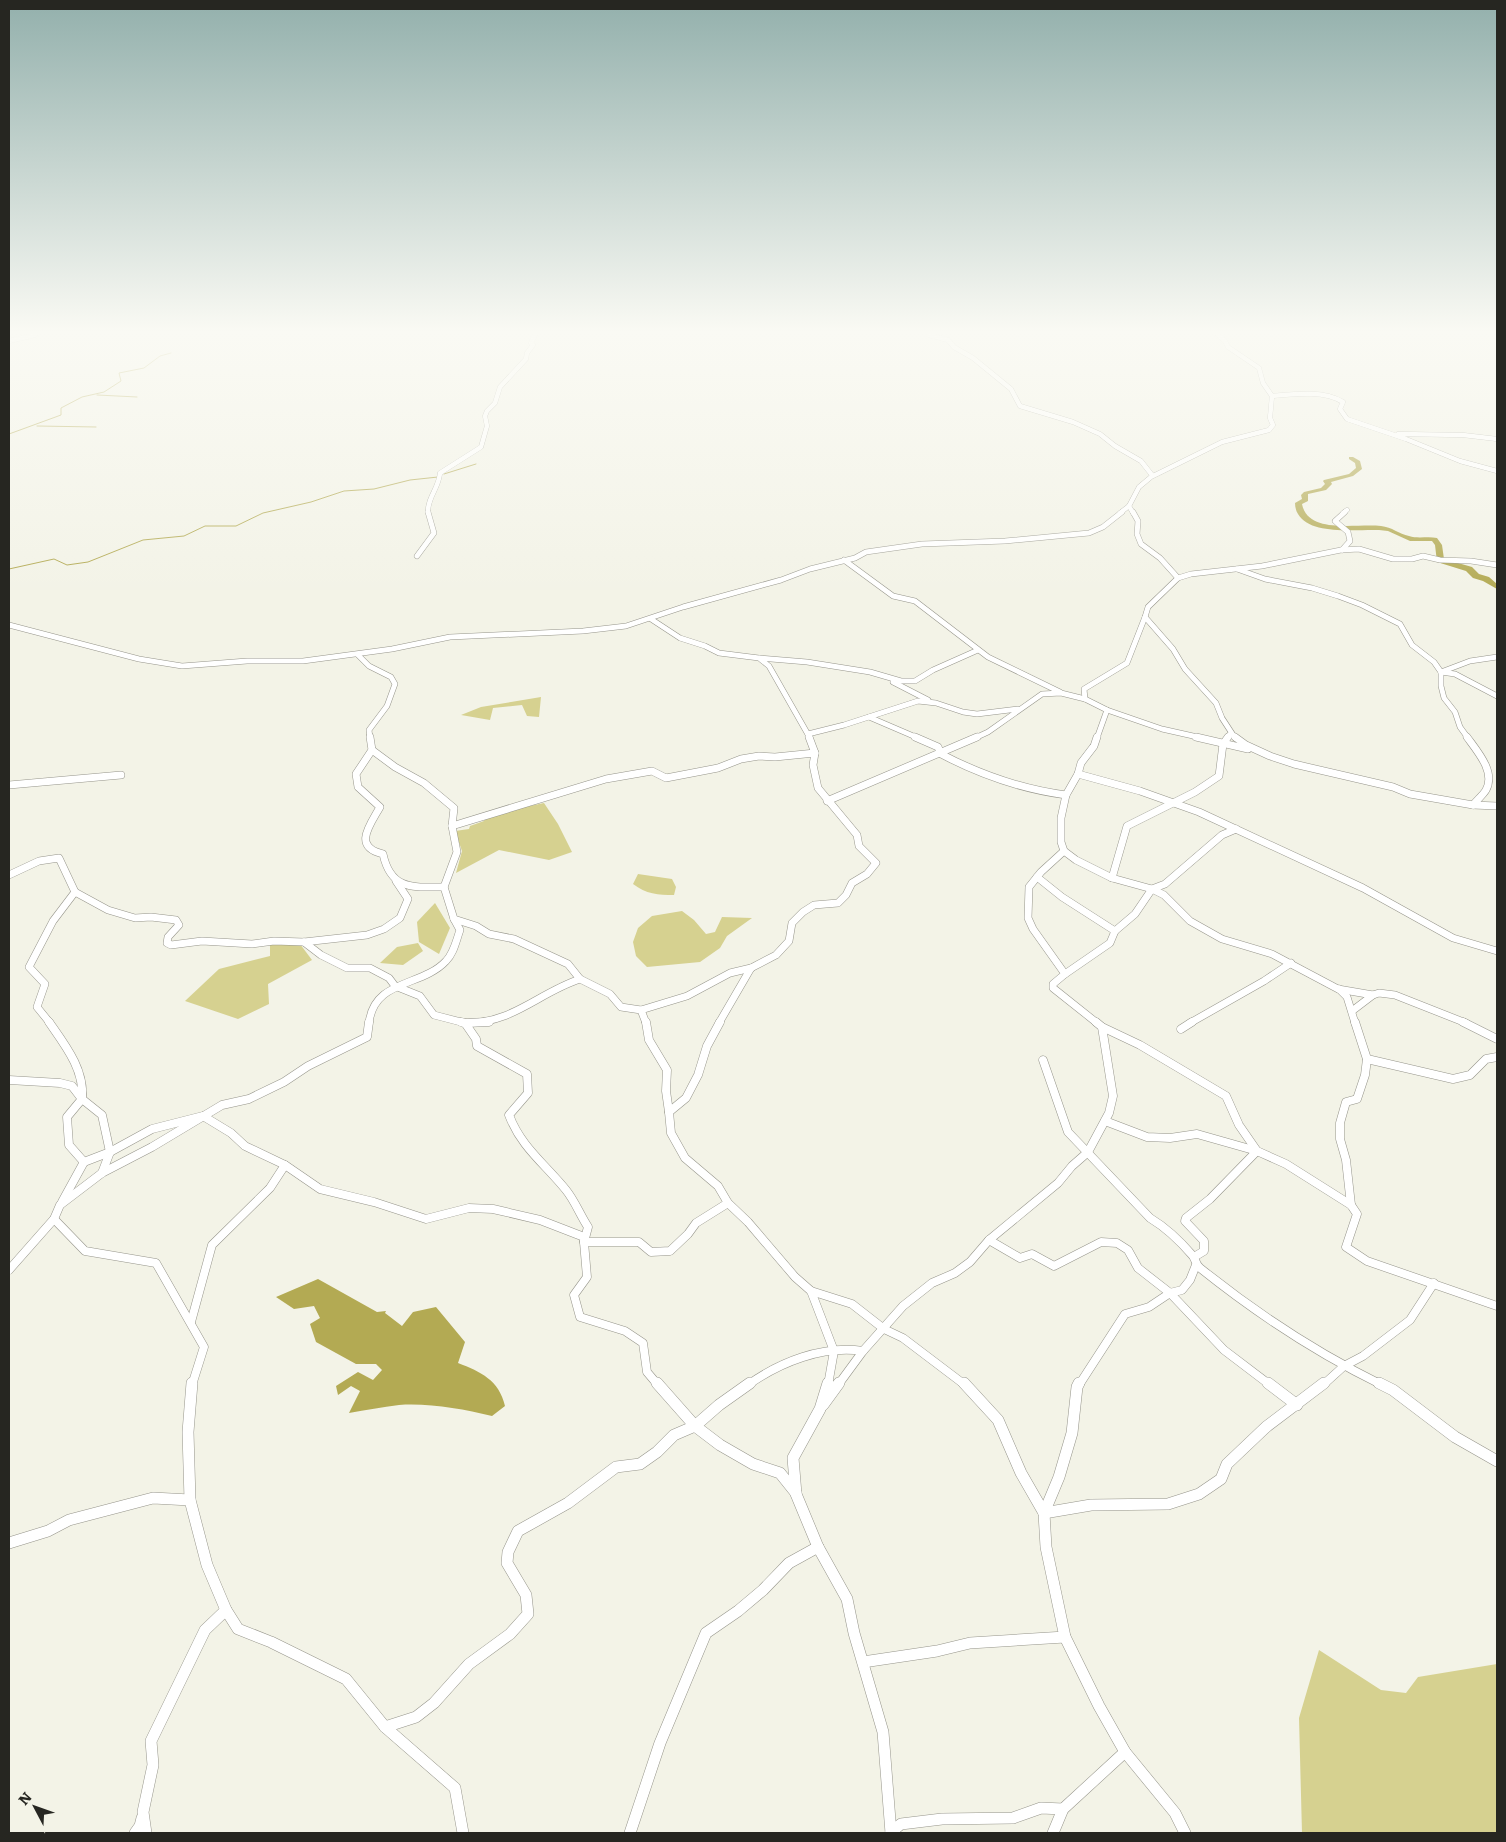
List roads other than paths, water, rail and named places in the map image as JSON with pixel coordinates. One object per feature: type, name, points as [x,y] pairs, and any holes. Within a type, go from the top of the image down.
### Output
[{"type":"street","points":[[417,556],[434,533],[427,508],[429,501],[438,488],[440,473],[481,447],[487,426],[486,421]]},
{"type":"street","points":[[1070,421],[1100,434],[1115,446],[1141,461],[1152,475]]},
{"type":"street","points":[[9,625],[139,659],[182,666],[247,661],[303,661],[358,655],[450,637],[583,631],[626,626],[683,607],[781,580],[866,552],[922,544],[1006,541],[1089,532],[1103,527],[1129,506],[1140,486],[1152,475],[1182,463],[1228,440],[1270,429],[1273,424],[1271,421]]},
{"type":"street","points":[[1356,421],[1394,434],[1460,461],[1497,471]]},
{"type":"street","points":[[1394,434],[1463,435],[1497,439]]},
{"type":"street","points":[[1129,506],[1138,521],[1137,534],[1141,544],[1160,558],[1178,578]]},
{"type":"street","points":[[1342,550],[1350,541],[1348,532],[1335,521],[1347,510]]},
{"type":"street","points":[[1085,699],[1084,689],[1104,675],[1128,663],[1148,607],[1178,578],[1216,570],[1277,564],[1359,548],[1393,559],[1423,556],[1450,561],[1471,561],[1497,565]]},
{"type":"street","points":[[844,560],[893,596],[914,601],[988,657],[1061,693],[1085,699],[1107,710],[1162,729],[1258,751],[1294,764],[1393,787],[1410,794],[1473,806],[1497,806]]},
{"type":"street","points":[[1238,569],[1265,580],[1312,588],[1338,596],[1362,605],[1400,624],[1412,645],[1434,662],[1441,672],[1441,686],[1444,698],[1455,712],[1460,727],[1484,762],[1490,778],[1486,790],[1473,806]]},
{"type":"street","points":[[1145,617],[1173,649],[1185,669],[1216,703],[1236,739],[1258,751]]},
{"type":"street","points":[[651,619],[673,636],[705,646],[719,653],[816,663],[870,672],[901,681],[915,681],[933,670],[978,650]]},
{"type":"street","points":[[9,875],[32,863],[59,858],[64,864],[68,884],[75,892],[108,910],[135,918],[151,917],[176,920],[179,925],[168,937],[167,943],[171,945],[202,941],[252,944],[274,941],[304,942],[367,935],[384,929],[400,918],[408,899],[395,880],[384,860],[383,854],[373,853],[366,848],[365,844],[369,826],[380,807],[358,787],[356,774],[372,750],[369,730],[388,704],[395,685],[388,675],[369,666],[358,655]]},
{"type":"street","points":[[1441,672],[1470,660],[1497,657]]},
{"type":"street","points":[[454,919],[476,926],[489,934],[514,938],[532,946],[543,954],[568,964],[580,979],[610,994],[621,1007],[642,1010],[664,1004],[700,989],[734,970],[751,968],[776,955],[789,941],[792,923],[803,912],[814,905],[838,903],[846,895],[852,883],[867,874],[876,863],[859,846],[857,835],[818,788],[813,765],[815,753],[808,734],[769,666],[759,658]]},
{"type":"street","points":[[1441,672],[1455,674],[1497,696]]},
{"type":"street","points":[[892,679],[893,682],[928,701],[962,711],[980,714],[1022,708]]},
{"type":"street","points":[[827,801],[941,754],[988,732],[1042,694],[1061,693]]},
{"type":"street","points":[[808,734],[918,701],[928,701]]},
{"type":"street","points":[[1107,710],[1094,746],[1081,763],[1078,774],[1066,795],[1061,818],[1060,842],[1064,850],[1076,860],[1112,878],[1152,890],[1164,896],[1190,921],[1222,939],[1264,951],[1292,963],[1338,989],[1347,997],[1367,1059],[1361,1092],[1357,1100],[1346,1102],[1340,1122],[1340,1139],[1346,1160],[1351,1205]]},
{"type":"street","points":[[870,716],[938,747],[941,754],[980,774],[1010,786],[1066,795]]},
{"type":"street","points":[[1112,878],[1127,826],[1203,789],[1219,776],[1223,744],[1231,733]]},
{"type":"street","points":[[60,1205],[102,1173],[152,1147],[222,1105],[249,1099],[284,1082],[308,1066],[367,1037],[367,1021],[377,1001],[395,986],[444,963],[455,948],[460,930],[454,919],[452,909],[444,898],[444,886],[457,852],[452,826],[454,808],[424,783],[395,767],[372,750]]},
{"type":"street","points":[[452,826],[606,779],[652,771],[666,778],[718,768],[741,759],[759,756],[775,757],[815,753]]},
{"type":"street","points":[[1078,774],[1175,802],[1363,888],[1453,938],[1497,950]]},
{"type":"street","points":[[9,785],[121,775]]},
{"type":"street","points":[[1236,829],[1222,836],[1165,884],[1152,890],[1138,906],[1135,914],[1115,931],[1110,943],[1065,974],[1053,984],[1053,988],[1102,1027],[1140,1045],[1226,1096],[1239,1126],[1257,1151]]},
{"type":"street","points":[[1064,850],[1029,887],[1028,918],[1033,929],[1065,974]]},
{"type":"street","points":[[1037,878],[1062,897],[1115,931]]},
{"type":"street","points":[[395,880],[410,888],[444,886]]},
{"type":"street","points":[[75,892],[53,921],[29,967],[46,984],[37,1007],[54,1026],[78,1070],[83,1084],[82,1099],[68,1117],[68,1125],[69,1145],[84,1162]]},
{"type":"street","points":[[304,942],[321,955],[347,968],[370,968],[389,978],[395,986],[420,996],[434,1015],[465,1023],[488,1022],[530,1004],[566,983],[580,979]]},
{"type":"street","points":[[1181,1029],[1217,1007],[1262,984],[1292,963]]},
{"type":"street","points":[[669,1112],[686,1098],[698,1076],[707,1046],[724,1018],[739,986],[751,968]]},
{"type":"street","points":[[1338,989],[1372,995]]},
{"type":"street","points":[[1352,1011],[1372,995],[1379,993],[1395,995],[1459,1020],[1497,1039]]},
{"type":"street","points":[[642,1010],[646,1020],[649,1040],[667,1070],[666,1091],[671,1133],[685,1158],[718,1186],[728,1203],[748,1222],[795,1277],[811,1291],[852,1304],[871,1316],[884,1329],[903,1338],[970,1388],[998,1420],[1021,1473],[1044,1513],[1046,1547],[1065,1638],[1099,1706],[1125,1752],[1175,1813],[1186,1833]]},
{"type":"street","points":[[465,1023],[476,1039],[476,1046],[527,1074],[528,1093],[509,1115],[514,1131],[535,1159],[567,1191],[588,1227],[584,1242]]},
{"type":"street","points":[[796,1494],[793,1458],[820,1409],[863,1351],[903,1306],[932,1283],[955,1273],[970,1262],[989,1240],[1058,1183],[1072,1166],[1088,1152],[1096,1140],[1105,1121],[1113,1096],[1102,1027]]},
{"type":"street","points":[[1367,1059],[1453,1081],[1469,1077],[1480,1069],[1486,1059],[1497,1057]]},
{"type":"street","points":[[1044,1060],[1068,1132],[1150,1218],[1160,1224],[1195,1261],[1226,1289],[1282,1328],[1344,1366],[1394,1390],[1456,1437],[1497,1461]]},
{"type":"street","points":[[9,1080],[60,1083],[72,1086],[82,1099],[102,1115],[110,1152],[102,1173]]},
{"type":"street","points":[[9,1270],[54,1219],[84,1162],[110,1152],[152,1129],[203,1116],[230,1133],[245,1146],[285,1165],[320,1189],[374,1202],[426,1219],[468,1208],[494,1209],[540,1220],[584,1237],[587,1277],[574,1295],[580,1317],[625,1331],[644,1343],[647,1372],[695,1426],[720,1446],[753,1464],[780,1473],[796,1494],[818,1546],[847,1599],[883,1732],[891,1833]]},
{"type":"street","points":[[1105,1121],[1147,1137],[1170,1138],[1197,1134],[1257,1151],[1286,1164],[1351,1205],[1357,1214],[1346,1247],[1367,1261],[1497,1306]]},
{"type":"street","points":[[1044,1513],[1059,1478],[1072,1433],[1077,1387],[1125,1314],[1149,1307],[1170,1293],[1182,1290],[1190,1280],[1195,1261],[1204,1251],[1204,1241],[1185,1220],[1186,1218],[1210,1199],[1257,1151]]},
{"type":"street","points":[[191,1322],[212,1245],[270,1188],[285,1165]]},
{"type":"street","points":[[584,1242],[640,1242],[651,1252],[670,1251],[688,1234],[696,1223],[728,1203]]},
{"type":"street","points":[[54,1219],[85,1251],[156,1263],[204,1347],[192,1384],[188,1432],[190,1500],[208,1565],[226,1610],[238,1629],[272,1642],[346,1679],[385,1727],[455,1788],[463,1833]]},
{"type":"street","points":[[989,1240],[1020,1258],[1032,1254],[1054,1266],[1101,1242],[1118,1243],[1128,1250],[1138,1268],[1170,1293],[1224,1350],[1297,1405]]},
{"type":"street","points":[[1044,1513],[1091,1505],[1168,1504],[1199,1494],[1221,1479],[1227,1464],[1266,1427],[1297,1405],[1344,1366],[1363,1356],[1410,1320],[1434,1283]]},
{"type":"street","points":[[811,1291],[834,1351],[831,1375],[820,1409]]},
{"type":"street","points":[[385,1727],[416,1718],[434,1703],[469,1664],[510,1634],[528,1614],[526,1595],[507,1563],[508,1552],[518,1531],[568,1503],[616,1467],[640,1464],[657,1452],[674,1435],[695,1426],[719,1405],[762,1375],[789,1361],[834,1351],[849,1349],[863,1351]]},
{"type":"street","points":[[9,1543],[48,1531],[69,1520],[152,1498],[190,1500]]},
{"type":"street","points":[[630,1833],[660,1743],[706,1633],[738,1611],[763,1590],[789,1562],[818,1546]]},
{"type":"street","points":[[135,1833],[140,1826],[153,1765],[150,1741],[205,1630],[226,1610]]},
{"type":"street","points":[[863,1662],[937,1651],[970,1643],[1065,1638]]},
{"type":"street","points":[[1053,1833],[1063,1809],[1125,1752]]},
{"type":"street","points":[[891,1833],[901,1824],[942,1819],[1013,1818],[1041,1808],[1063,1809]]},
{"type":"street","points":[[143,1812],[146,1833]]},
{"type":"waterway","points":[[9,434],[45,421]]},
{"type":"waterway","points":[[37,426],[96,427]]},
{"type":"waterway","points":[[1351,458],[1358,462],[1359,469],[1351,475],[1326,481],[1329,484],[1324,489],[1306,493],[1304,495],[1306,500],[1298,503],[1300,513],[1307,521],[1328,527],[1389,529],[1410,539],[1434,540],[1439,545],[1440,560],[1469,569],[1476,576],[1486,579],[1497,587]]},
{"type":"waterway","points":[[444,474],[476,464]]},
{"type":"waterway","points":[[9,569],[54,559],[67,565],[88,562],[143,540],[184,536],[205,526],[236,526],[263,513],[311,502],[344,491],[374,489],[410,480],[438,477]]}]
